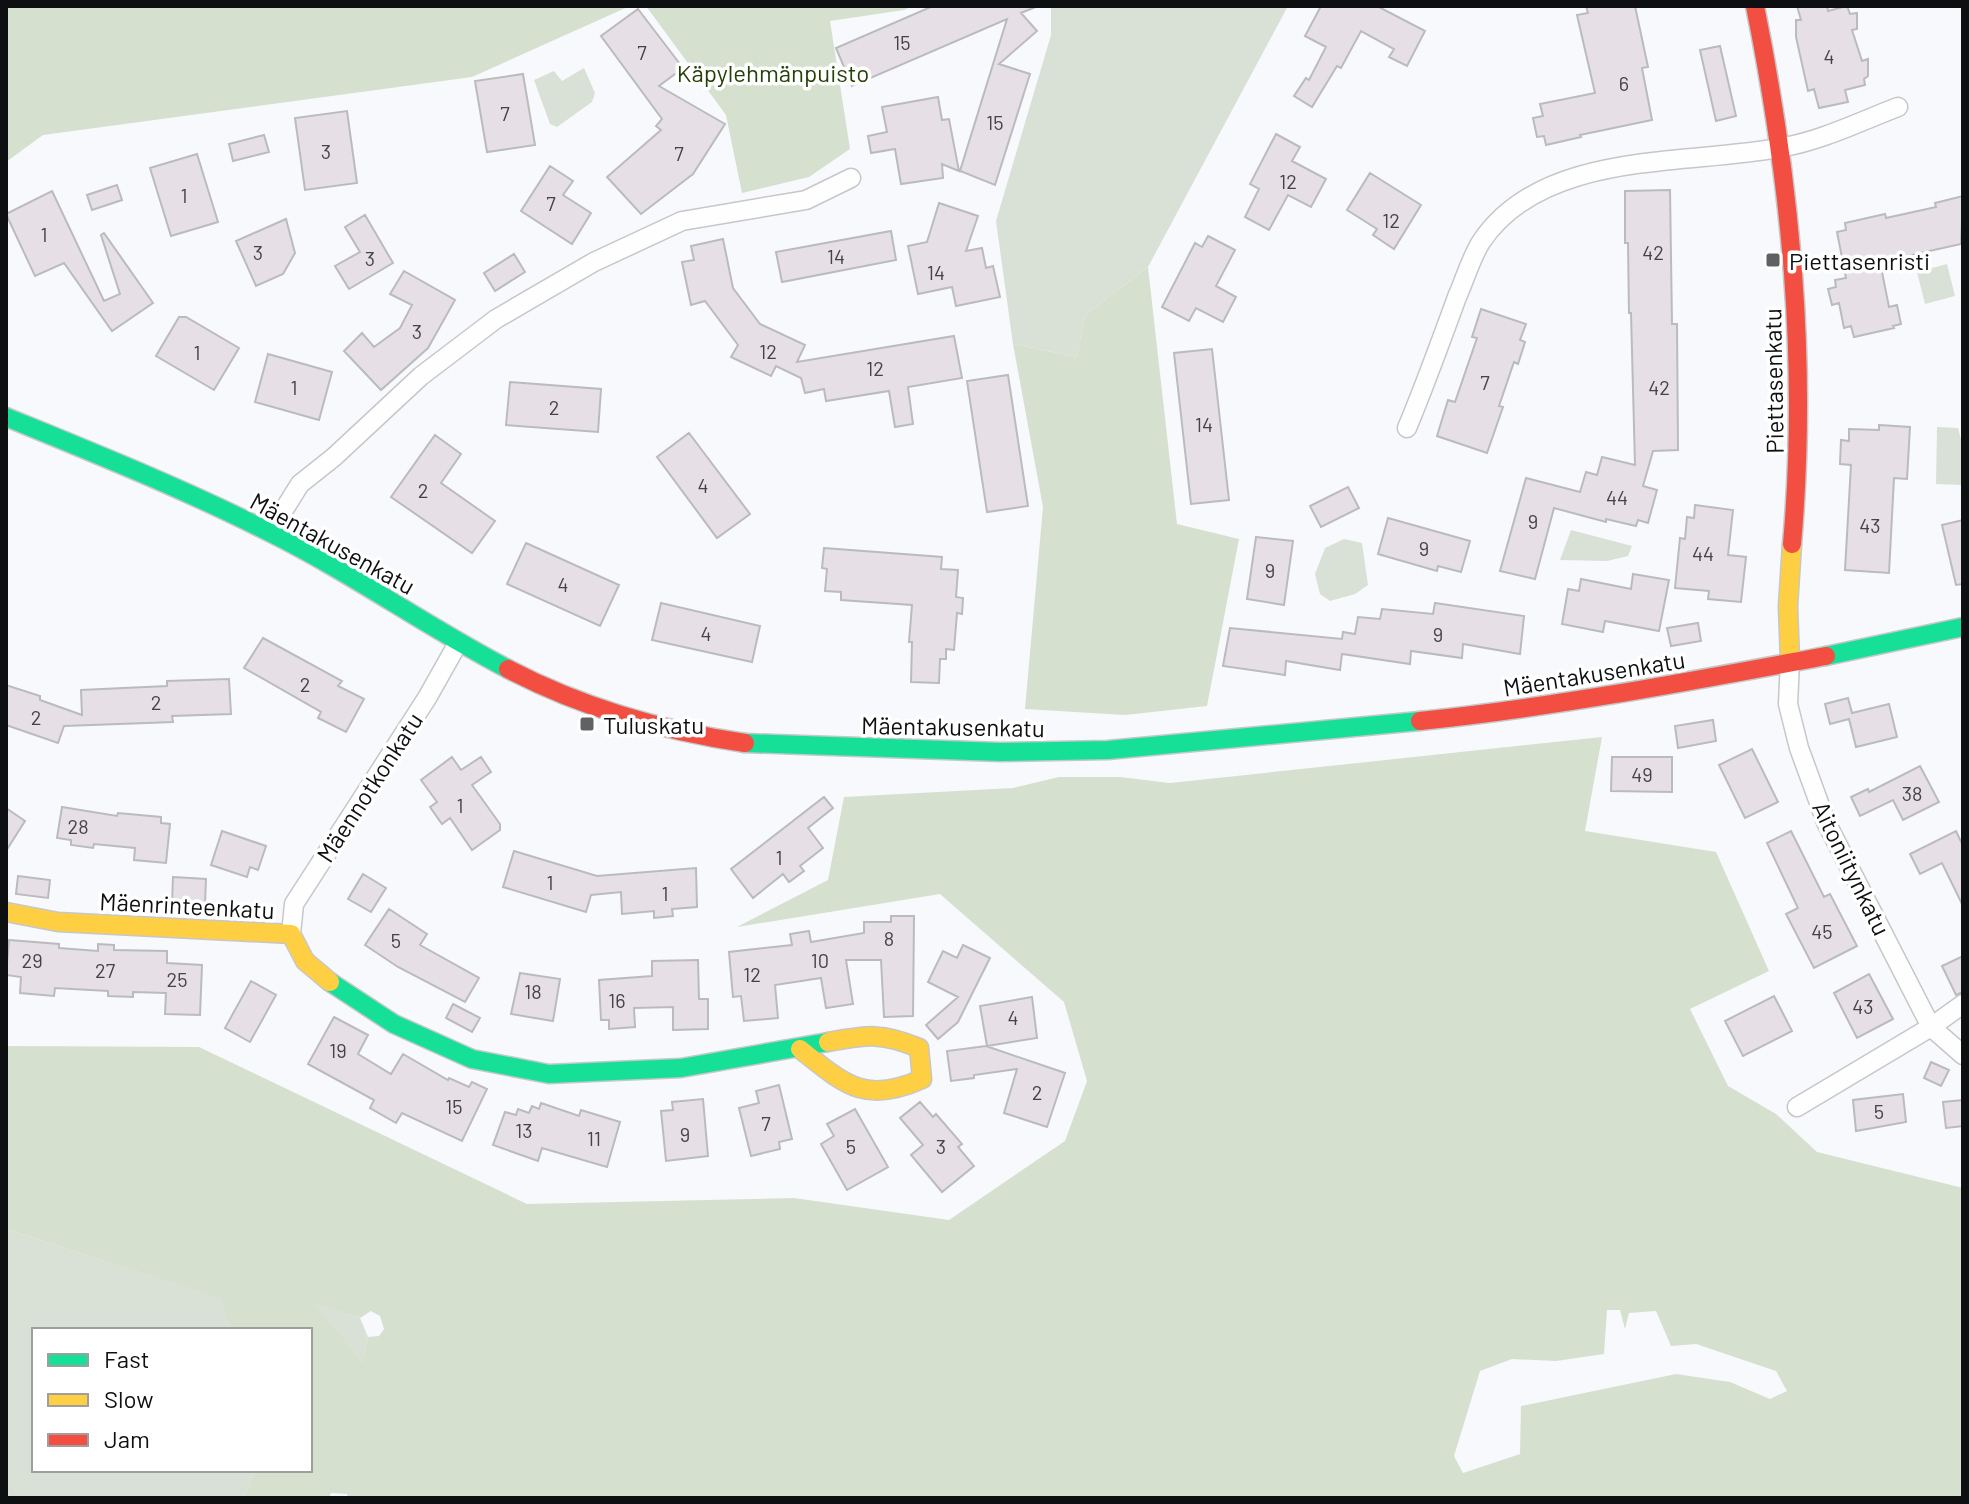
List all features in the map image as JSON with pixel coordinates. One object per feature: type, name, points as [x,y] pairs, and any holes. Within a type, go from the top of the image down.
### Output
[{"type":"main road","name":"Piettasenkatu","points":[[1755,6],[1781,148],[1797,297],[1800,404],[1797,498],[1788,611],[1790,661]]},
{"type":"main road","name":"Mäentakusenkatu","points":[[6,417],[270,532],[418,616],[458,643],[535,683],[628,717],[743,743],[869,750],[1000,752],[1148,747],[1480,715],[1677,684],[1963,627]]},
{"type":"main road","name":"Mäenrinteenkatu","points":[[6,912],[66,922],[291,934],[305,961],[340,989],[394,1024],[472,1059],[549,1074],[681,1068],[864,1036],[894,1037],[919,1048],[922,1079],[901,1091],[873,1092],[847,1085],[800,1049]]},
{"type":"street","points":[[1407,428],[1481,242],[1510,210],[1556,183],[1595,172],[1676,159],[1733,156],[1781,148],[1898,107]]},
{"type":"street","points":[[270,532],[300,484],[334,457],[421,376],[496,319],[594,262],[682,221],[806,200],[851,178]]},
{"type":"street","name":"Mäennotkonkatu","points":[[291,934],[294,904],[427,698],[458,643]]},
{"type":"street","name":"Aitoniitynkatu","points":[[1790,661],[1788,704],[1799,748],[1826,822],[1931,1027],[1963,1055]]},
{"type":"street","points":[[1797,1107],[1931,1027],[1963,1004]]},
{"type":"shaded area","points":[[1051,6],[1288,6],[1148,267],[1085,315],[1077,357],[1013,344],[996,221],[1051,35]]},
{"type":"shaded area","points":[[584,68],[595,93],[592,102],[557,127],[550,124],[534,80],[554,71],[562,81]]},
{"type":"shaded area","points":[[1947,264],[1955,296],[1925,304],[1917,272]]},
{"type":"shaded area","points":[[1937,427],[1958,428],[1963,447],[1963,485],[1936,484]]},
{"type":"shaded area","points":[[1571,530],[1632,546],[1628,556],[1607,561],[1560,560]]},
{"type":"shaded area","points":[[1344,539],[1362,543],[1368,585],[1355,594],[1330,601],[1320,594],[1315,574],[1325,548]]},
{"type":"shaded area","points":[[6,1229],[222,1299],[229,1328],[32,1328],[32,1472],[253,1472],[244,1498],[12,1498],[6,1494]]},
{"type":"shaded area","points":[[315,1303],[360,1318],[368,1337],[362,1364]]},
{"type":"green space","name":"Käpylehmänpuisto","points":[[6,6],[630,6],[472,77],[43,135],[6,162]]},
{"type":"green space","name":"Käpylehmänpuisto","points":[[646,6],[913,6],[830,21],[850,149],[809,177],[742,193],[726,115]]},
{"type":"green space","points":[[1148,267],[1177,524],[1239,539],[1207,706],[1125,715],[1025,709],[1043,507],[1013,344],[1077,357],[1085,315]]},
{"type":"green space","points":[[1602,737],[1585,831],[1716,852],[1769,971],[1690,1009],[1728,1086],[1776,1114],[1817,1152],[1963,1188],[1963,1498],[348,1498],[347,1494],[331,1493],[329,1498],[244,1498],[253,1472],[312,1472],[312,1328],[229,1328],[221,1299],[6,1229],[6,1046],[199,1047],[527,1204],[794,1198],[949,1220],[1065,1141],[1087,1081],[1064,1002],[940,894],[737,927],[828,880],[844,797],[1013,788],[1059,777],[1120,777],[1170,783]],"holes":[[[316,1304],[360,1318],[371,1311],[380,1316],[384,1329],[379,1336],[368,1337],[362,1363]],[[1607,1310],[1620,1310],[1625,1329],[1629,1313],[1656,1311],[1671,1346],[1696,1344],[1776,1371],[1787,1391],[1770,1399],[1730,1382],[1676,1374],[1521,1406],[1520,1454],[1463,1473],[1454,1456],[1480,1371],[1512,1359],[1556,1361],[1604,1354]]]},
{"type":"building","points":[[933,6],[1038,6],[1021,13],[1037,31],[999,64],[1030,74],[995,185],[960,171],[1007,19],[852,86],[836,48]]},
{"type":"building","points":[[1321,6],[1377,6],[1425,31],[1407,66],[1389,57],[1394,49],[1361,31],[1341,68],[1337,66],[1312,107],[1294,96],[1306,78],[1309,80],[1326,47],[1305,36]]},
{"type":"building","points":[[1586,6],[1635,6],[1648,67],[1642,68],[1652,120],[1546,145],[1544,136],[1537,137],[1533,118],[1543,116],[1540,104],[1595,93],[1577,15],[1588,13]]},
{"type":"building","points":[[1797,6],[1827,6],[1828,11],[1847,6],[1850,14],[1857,13],[1857,29],[1852,30],[1862,61],[1868,59],[1868,76],[1864,79],[1865,85],[1845,90],[1848,102],[1819,108],[1814,89],[1808,91],[1796,37],[1796,20],[1801,20]]},
{"type":"building","points":[[638,9],[683,68],[659,86],[725,124],[693,174],[641,214],[607,177],[661,130],[656,126],[662,119],[601,36]]},
{"type":"building","points":[[1720,46],[1736,116],[1716,121],[1700,50]]},
{"type":"building","points":[[523,74],[535,145],[487,152],[475,81]]},
{"type":"building","points":[[938,97],[942,120],[949,119],[959,171],[942,164],[943,178],[901,184],[895,149],[871,153],[868,136],[887,132],[882,107]]},
{"type":"building","points":[[347,111],[357,183],[305,190],[295,118]]},
{"type":"building","points":[[1276,134],[1300,147],[1292,161],[1326,179],[1311,207],[1288,195],[1269,230],[1245,217],[1259,189],[1250,184]]},
{"type":"building","points":[[264,135],[269,152],[233,161],[229,144]]},
{"type":"building","points":[[197,154],[218,222],[171,236],[150,168]]},
{"type":"building","points":[[550,166],[573,181],[563,195],[591,213],[572,244],[521,211]]},
{"type":"building","points":[[1370,173],[1421,205],[1394,249],[1373,235],[1377,229],[1347,210]]},
{"type":"building","points":[[117,185],[122,200],[92,210],[87,195]]},
{"type":"building","points":[[1670,190],[1672,324],[1677,324],[1678,450],[1653,451],[1643,486],[1657,490],[1648,523],[1638,520],[1636,526],[1606,519],[1606,522],[1554,508],[1535,579],[1500,571],[1526,478],[1580,492],[1586,472],[1597,475],[1602,457],[1635,465],[1625,191]]},
{"type":"building","points":[[52,191],[104,301],[120,294],[101,235],[104,233],[153,303],[112,331],[64,263],[35,276],[6,214]]},
{"type":"building","points":[[1963,196],[1961,244],[1880,262],[1889,307],[1897,305],[1901,324],[1854,337],[1851,326],[1844,328],[1839,303],[1832,305],[1828,289],[1836,287],[1835,280],[1846,278],[1837,232],[1846,230],[1845,223],[1936,207],[1935,203]]},
{"type":"building","points":[[939,203],[978,216],[966,251],[982,248],[986,268],[993,266],[1000,297],[956,306],[952,287],[918,294],[908,246],[927,242]]},
{"type":"building","points":[[365,215],[393,263],[349,289],[335,266],[360,252],[345,227]]},
{"type":"building","points":[[286,219],[295,253],[283,274],[256,286],[236,241]]},
{"type":"building","points":[[891,231],[896,260],[782,282],[776,252]]},
{"type":"building","points":[[1208,236],[1235,250],[1216,286],[1236,297],[1223,322],[1196,308],[1189,321],[1162,307],[1195,243],[1202,247]]},
{"type":"building","points":[[723,239],[733,288],[760,324],[805,345],[797,362],[954,336],[962,378],[908,387],[913,424],[895,427],[889,391],[826,401],[824,389],[805,393],[801,378],[776,366],[771,376],[731,357],[738,345],[705,301],[691,305],[682,262],[694,260],[691,246]]},
{"type":"building","points":[[514,254],[525,272],[495,291],[484,273]]},
{"type":"building","points":[[404,271],[455,300],[428,348],[381,390],[344,351],[362,333],[374,347],[400,328],[412,305],[390,294]]},
{"type":"building","points":[[1481,309],[1526,324],[1520,340],[1525,342],[1518,364],[1514,362],[1487,453],[1437,436],[1448,400],[1455,402],[1477,338],[1472,337]]},
{"type":"building","points":[[179,317],[186,317],[239,348],[214,390],[156,356]]},
{"type":"building","points":[[1212,349],[1229,500],[1191,504],[1174,353]]},
{"type":"building","points":[[268,354],[332,372],[319,420],[255,402]]},
{"type":"building","points":[[1008,375],[1028,506],[987,512],[967,381]]},
{"type":"building","points":[[510,382],[601,389],[598,432],[506,425]]},
{"type":"building","points":[[1879,425],[1910,427],[1907,479],[1894,478],[1889,573],[1845,570],[1851,465],[1840,464],[1841,440],[1849,441],[1849,429],[1879,430]]},
{"type":"building","points":[[689,433],[750,514],[717,538],[657,457]]},
{"type":"building","points":[[435,435],[461,454],[441,483],[495,521],[472,553],[391,497]]},
{"type":"building","points":[[1348,487],[1359,508],[1321,527],[1310,506]]},
{"type":"building","points":[[1695,505],[1733,510],[1728,555],[1746,557],[1741,602],[1708,599],[1709,591],[1675,588],[1680,538],[1685,539],[1687,517],[1694,518]]},
{"type":"building","points":[[1388,518],[1470,541],[1461,572],[1438,566],[1437,571],[1378,554]]},
{"type":"building","points":[[1963,520],[1963,584],[1956,585],[1942,525]]},
{"type":"building","points":[[1256,537],[1293,541],[1284,605],[1247,599]]},
{"type":"building","points":[[526,543],[619,585],[600,626],[507,584]]},
{"type":"building","points":[[824,548],[942,557],[941,569],[958,570],[956,597],[963,598],[962,614],[957,613],[954,650],[946,649],[946,659],[940,659],[939,683],[911,682],[912,642],[909,642],[912,605],[841,600],[841,592],[825,591],[827,569],[822,568]]},
{"type":"building","points":[[1633,574],[1669,580],[1659,631],[1605,621],[1603,632],[1562,624],[1568,589],[1579,591],[1581,579],[1631,589]]},
{"type":"building","points":[[661,603],[760,626],[752,662],[652,640]]},
{"type":"building","points":[[1435,603],[1524,616],[1520,654],[1463,644],[1462,658],[1411,651],[1410,664],[1342,654],[1340,670],[1286,661],[1285,675],[1223,666],[1230,628],[1342,639],[1343,632],[1355,634],[1358,617],[1380,619],[1382,609],[1433,614]]},
{"type":"building","points":[[1698,623],[1701,641],[1671,646],[1667,628]]},
{"type":"building","points":[[263,638],[342,681],[338,686],[364,699],[346,732],[318,718],[321,712],[244,668]]},
{"type":"building","points":[[229,679],[231,714],[172,716],[173,722],[64,726],[58,743],[6,725],[6,685],[82,715],[81,690],[167,686],[167,681]]},
{"type":"building","points":[[1848,698],[1852,713],[1889,704],[1897,737],[1856,747],[1849,719],[1830,724],[1825,704]]},
{"type":"building","points":[[1713,720],[1716,741],[1678,748],[1675,726]]},
{"type":"building","points":[[1752,749],[1778,802],[1745,818],[1719,765]]},
{"type":"building","points":[[452,757],[461,770],[481,757],[491,772],[472,785],[500,824],[500,830],[472,850],[450,818],[442,824],[430,807],[437,802],[421,780]]},
{"type":"building","points":[[1612,757],[1672,757],[1672,792],[1611,791]]},
{"type":"building","points":[[1920,766],[1939,802],[1903,820],[1893,800],[1860,816],[1851,797],[1868,789],[1869,792]]},
{"type":"building","points":[[824,797],[833,808],[808,828],[823,848],[800,866],[804,871],[789,882],[783,874],[753,898],[731,869]]},
{"type":"building","points":[[62,807],[117,816],[118,813],[161,817],[161,823],[170,824],[166,863],[134,860],[135,848],[94,844],[93,848],[71,845],[71,840],[57,838]]},
{"type":"building","points":[[6,808],[25,821],[6,851]]},
{"type":"building","points":[[222,831],[266,846],[258,870],[250,867],[247,877],[211,865]]},
{"type":"building","points":[[1791,831],[1824,897],[1830,894],[1857,946],[1814,968],[1786,914],[1798,908],[1767,843]]},
{"type":"building","points":[[1956,831],[1963,846],[1963,906],[1942,863],[1920,874],[1910,854]]},
{"type":"building","points":[[514,851],[597,876],[696,868],[697,907],[672,909],[673,916],[654,918],[654,911],[622,914],[621,892],[591,895],[586,912],[503,887]]},
{"type":"building","points":[[363,874],[386,888],[371,912],[348,899]]},
{"type":"building","points":[[18,876],[50,880],[48,898],[16,894]]},
{"type":"building","points":[[173,877],[206,879],[205,904],[172,903]]},
{"type":"building","points":[[389,909],[427,934],[420,945],[479,978],[465,1002],[398,967],[365,945]]},
{"type":"building","points":[[891,916],[914,916],[913,1016],[884,1017],[881,960],[846,960],[853,1004],[826,1008],[821,978],[775,985],[778,1018],[744,1021],[741,996],[733,997],[729,952],[792,945],[790,934],[809,931],[811,942],[864,933],[864,922],[891,922]]},
{"type":"building","points":[[9,940],[98,951],[98,944],[114,945],[114,950],[167,951],[167,963],[202,965],[200,1015],[165,1014],[166,993],[133,992],[133,997],[108,996],[108,991],[55,988],[54,996],[20,993],[21,977],[6,975]]},
{"type":"building","points":[[963,945],[990,958],[958,1022],[938,1039],[926,1025],[958,997],[928,982],[943,951],[957,958]]},
{"type":"building","points":[[1963,956],[1963,992],[1956,995],[1942,966]]},
{"type":"building","points":[[698,960],[699,999],[708,999],[708,1029],[673,1030],[673,1007],[634,1008],[635,1027],[609,1029],[609,1020],[601,1020],[599,980],[652,976],[652,961]]},
{"type":"building","points":[[520,973],[560,979],[553,1021],[511,1014]]},
{"type":"building","points":[[1869,974],[1893,1019],[1857,1038],[1834,993]]},
{"type":"building","points":[[251,981],[276,995],[250,1042],[225,1028]]},
{"type":"building","points":[[1774,996],[1792,1031],[1743,1056],[1725,1021]]},
{"type":"building","points":[[1032,997],[1037,1038],[987,1046],[980,1006]]},
{"type":"building","points":[[453,1004],[480,1018],[472,1032],[446,1018]]},
{"type":"building","points":[[334,1017],[368,1035],[358,1054],[391,1074],[403,1054],[448,1080],[469,1087],[472,1082],[487,1089],[462,1141],[402,1113],[396,1123],[370,1108],[374,1100],[308,1064]]},
{"type":"building","points":[[986,1046],[1065,1073],[1047,1127],[1004,1113],[1017,1069],[951,1081],[947,1051]]},
{"type":"building","points":[[1931,1062],[1949,1070],[1941,1086],[1924,1078]]},
{"type":"building","points":[[779,1085],[792,1139],[779,1142],[780,1149],[751,1156],[739,1108],[759,1103],[756,1091]]},
{"type":"building","points":[[1903,1094],[1906,1122],[1856,1131],[1853,1100]]},
{"type":"building","points":[[703,1099],[708,1156],[666,1161],[661,1111],[673,1110],[672,1102]]},
{"type":"building","points":[[1963,1100],[1963,1126],[1946,1128],[1943,1102]]},
{"type":"building","points":[[920,1102],[933,1117],[936,1114],[962,1144],[958,1147],[974,1166],[942,1192],[911,1155],[923,1145],[900,1118]]},
{"type":"building","points":[[541,1103],[579,1116],[581,1110],[620,1122],[607,1167],[542,1148],[538,1161],[493,1145],[505,1112],[516,1115],[518,1109],[529,1113],[532,1106],[539,1109]]},
{"type":"building","points":[[855,1109],[888,1167],[847,1190],[821,1144],[834,1136],[827,1124]]},
{"type":"traffic: fast","points":[[6,417],[172,486],[269,532],[508,669]]},
{"type":"traffic: fast","points":[[1826,656],[1963,627]]},
{"type":"traffic: fast","points":[[745,743],[1000,752],[1108,750],[1420,721]]},
{"type":"traffic: fast","points":[[330,982],[394,1024],[472,1059],[549,1074],[681,1068],[828,1042]]},
{"type":"traffic: slow","points":[[1790,661],[1788,606],[1792,544]]},
{"type":"traffic: slow","points":[[6,912],[58,922],[291,934],[305,961],[330,982]]},
{"type":"traffic: slow","points":[[800,1049],[856,1087],[885,1090],[922,1079],[919,1048],[895,1039],[874,1036],[828,1042]]},
{"type":"traffic: jam","points":[[1755,6],[1778,140],[1793,274],[1798,408],[1792,544]]},
{"type":"traffic: jam","points":[[1420,721],[1573,701],[1826,656]]},
{"type":"traffic: jam","points":[[508,669],[564,695],[624,716],[684,732],[745,743]]},
{"type":"place","name":"Piettasenristi","points":[[1773,260]]},
{"type":"place","name":"Tuluskatu","points":[[587,724]]}]
